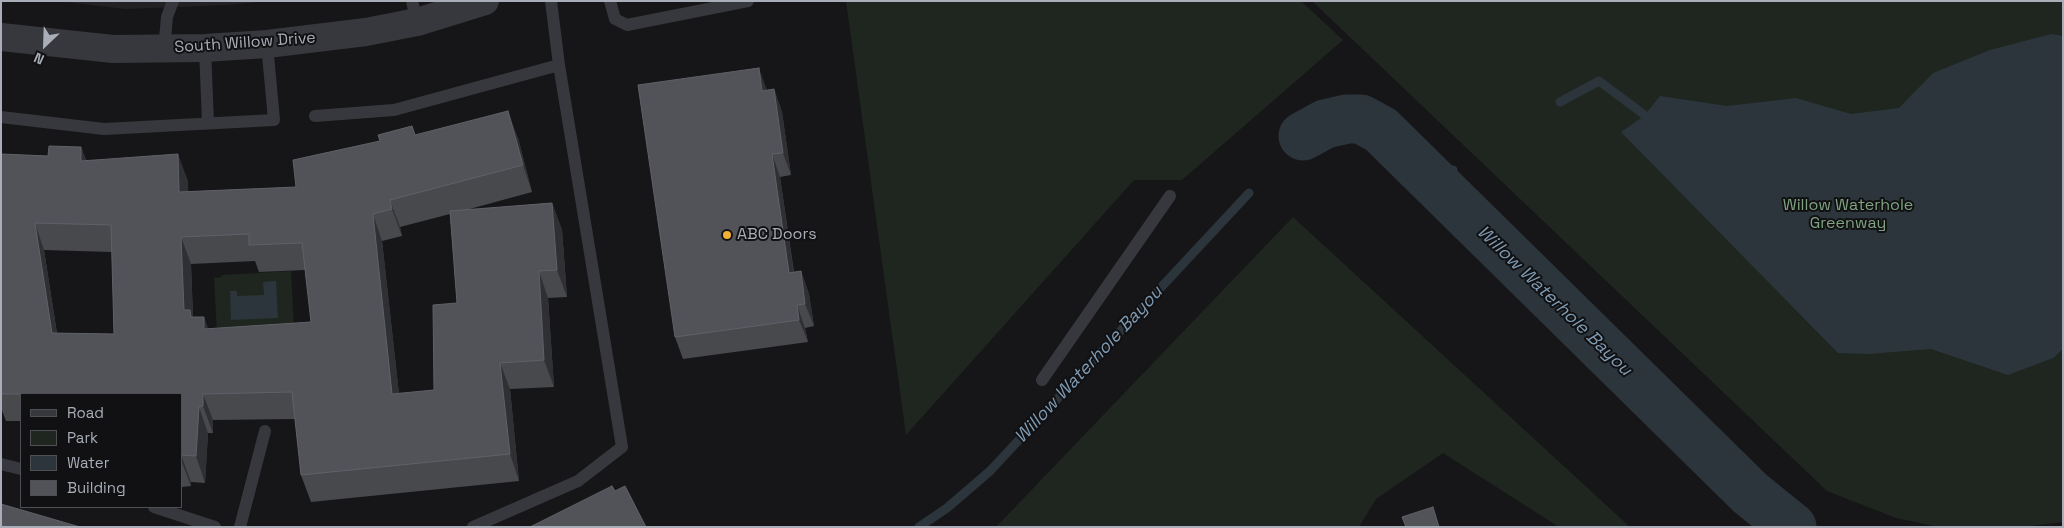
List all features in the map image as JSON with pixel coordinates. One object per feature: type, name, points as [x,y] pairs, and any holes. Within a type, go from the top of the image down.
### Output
[{"type":"street","name":"South Willow Drive","points":[[1,37],[113,49],[164,50],[267,44],[366,32],[414,11],[485,1]]},
{"type":"lane","points":[[164,50],[167,16],[173,1]]},
{"type":"lane","points":[[473,527],[578,481],[622,448],[559,65],[551,1]]},
{"type":"lane","points":[[610,1],[615,18],[627,25],[748,1]]},
{"type":"lane","points":[[1,117],[104,129],[274,120],[267,44]]},
{"type":"lane","points":[[205,48],[208,123]]},
{"type":"lane","points":[[315,116],[394,110],[559,65]]},
{"type":"lane","points":[[1042,380],[1170,196]]},
{"type":"lane","points":[[240,527],[265,431]]},
{"type":"lane","points":[[1,464],[20,469]]},
{"type":"lane","points":[[157,508],[215,527]]},
{"type":"shaded area","points":[[58,1],[269,1],[227,5],[125,9]]},
{"type":"green space","points":[[846,1],[1301,1],[1343,40],[1182,180],[1134,180],[906,435]]},
{"type":"green space","name":"Willow Waterhole Greenway","points":[[1312,1],[2063,1],[2063,522],[2024,527],[1939,527],[1896,518],[1827,491]]},
{"type":"green space","points":[[1293,217],[1630,527],[1559,527],[1443,453],[1376,499],[1359,527],[996,527]]},
{"type":"green space","points":[[291,271],[294,330],[217,334],[214,278],[222,277],[222,275]]},
{"type":"water","points":[[2051,34],[2063,36],[2063,349],[2053,358],[2008,375],[1931,349],[1869,354],[1838,353],[1621,132],[1644,116],[1660,96],[1727,106],[1796,98],[1851,114],[1899,108],[1933,73],[1990,50]]},
{"type":"water","points":[[276,281],[278,318],[231,320],[230,291],[237,291],[237,296],[264,295],[263,282]]},
{"type":"building","name":"ABC Doors","points":[[759,68],[762,91],[774,89],[783,153],[772,154],[789,273],[801,271],[805,304],[797,305],[799,320],[675,337],[638,85]]},
{"type":"building","points":[[508,111],[523,165],[390,200],[392,209],[373,214],[392,394],[434,390],[433,305],[457,303],[450,211],[552,203],[557,270],[539,271],[544,360],[500,363],[510,454],[301,475],[292,392],[203,394],[203,406],[199,407],[196,456],[182,455],[182,393],[1,394],[1,154],[48,156],[49,146],[81,147],[81,161],[178,154],[179,192],[296,187],[293,160],[380,141],[378,135],[412,126],[415,135]],"holes":[[[35,223],[111,225],[114,334],[52,333]],[[249,234],[249,245],[302,243],[311,322],[204,329],[204,317],[191,317],[190,310],[184,310],[181,237]]]},
{"type":"building","points":[[612,486],[615,491],[625,486],[646,527],[530,527]]},
{"type":"building","points":[[1,504],[80,527],[1,527]]},
{"type":"building","points":[[1433,507],[1439,527],[1406,527],[1402,517]]},
{"type":"waterway","points":[[1560,102],[1599,81],[1654,122]]},
{"type":"waterway","name":"Willow Waterhole Bayou","points":[[1303,136],[1325,124],[1347,119],[1361,119],[1381,130],[1750,493],[1792,527]]},
{"type":"waterway","points":[[1437,186],[1453,170]]},
{"type":"waterway","name":"Willow Waterhole Bayou","points":[[919,527],[947,508],[990,471],[1249,193]]},
{"type":"place","name":"ABC Doors","points":[[727,235]]}]
